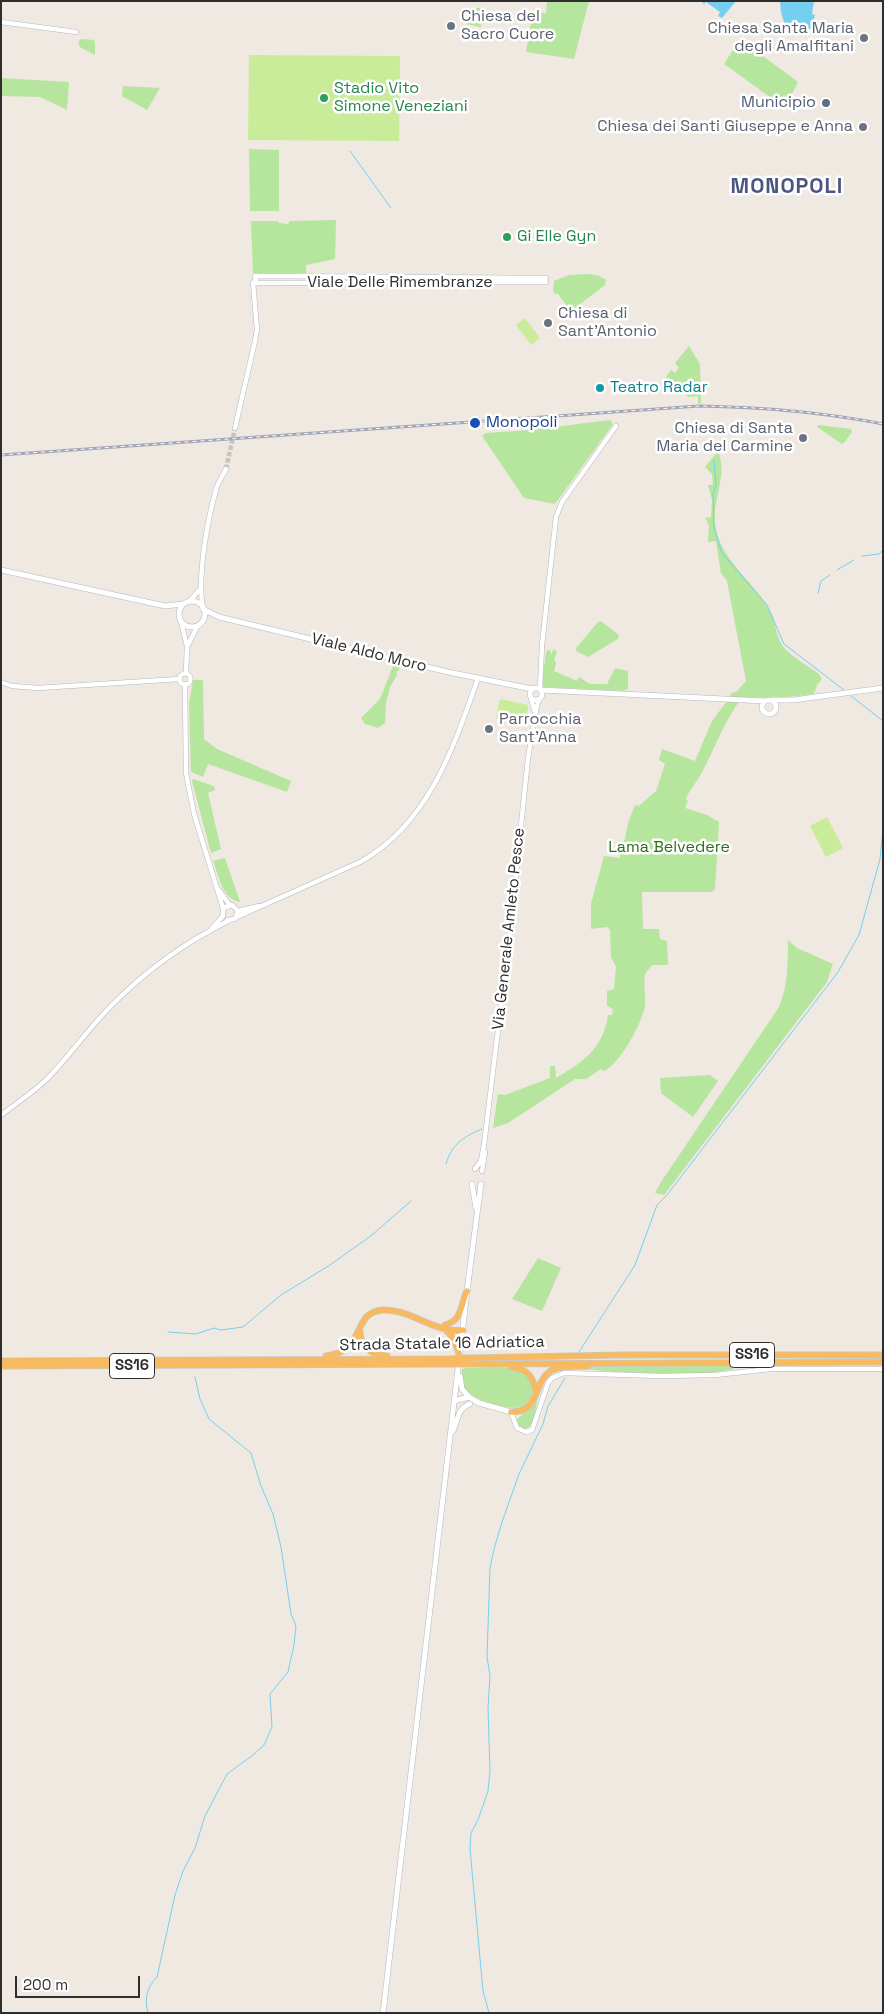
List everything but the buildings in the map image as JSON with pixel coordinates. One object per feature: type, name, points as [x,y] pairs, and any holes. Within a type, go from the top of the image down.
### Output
[{"type":"highway","points":[[444,1327],[457,1318],[467,1291]]},
{"type":"highway","points":[[129,1360],[152,1358],[333,1356],[351,1346],[364,1319],[370,1314],[381,1310],[395,1312],[444,1327],[454,1339],[460,1357]]},
{"type":"highway","points":[[444,1327],[451,1324],[463,1330]]},
{"type":"highway","points":[[360,1330],[360,1338],[365,1348],[376,1354],[449,1361]]},
{"type":"highway","name":"Strada Statale 16 Adriatica","points":[[468,1361],[493,1358],[620,1355],[883,1355]]},
{"type":"highway","name":"Strada Statale 16 Adriatica","points":[[1,1361],[883,1362]]},
{"type":"highway","name":"Strada Statale 16 Adriatica","points":[[1,1366],[424,1364],[449,1361]]},
{"type":"highway","points":[[468,1361],[519,1368],[533,1379],[536,1395]]},
{"type":"highway","points":[[511,1412],[523,1410],[530,1406],[542,1380],[548,1373],[557,1368],[672,1362]]},
{"type":"main road","points":[[1,570],[165,606],[173,610],[180,620],[189,627],[198,626],[204,619],[203,609],[197,603],[165,606]]},
{"type":"main road","points":[[180,620],[179,613],[186,603]]},
{"type":"main road","name":"Viale Aldo Moro","points":[[203,609],[219,617],[520,688],[554,692],[765,701]]},
{"type":"main road","name":"Viale Aldo Moro","points":[[204,619],[219,617]]},
{"type":"main road","name":"Viale Aldo Moro","points":[[520,688],[531,697]]},
{"type":"main road","points":[[793,700],[765,701],[763,709],[769,714],[785,702],[793,700],[883,688]]},
{"type":"main road","points":[[537,689],[540,699],[531,697],[537,689]]},
{"type":"main road","name":"Viale Aldo Moro","points":[[540,699],[554,692]]},
{"type":"main road","name":"Viale Aldo Moro","points":[[744,700],[763,709]]},
{"type":"main road","points":[[772,700],[775,703],[776,709]]},
{"type":"main road","points":[[472,1184],[476,1214]]},
{"type":"main road","points":[[383,2013],[481,1184]]},
{"type":"main road","points":[[458,1371],[462,1389],[470,1400]]},
{"type":"main road","points":[[450,1436],[460,1411],[470,1400]]},
{"type":"main road","points":[[454,1401],[470,1400],[511,1412]]},
{"type":"street","points":[[1,22],[76,32]]},
{"type":"street","name":"Viale Delle Rimembranze","points":[[255,276],[546,280],[253,283],[256,279],[255,276]]},
{"type":"street","points":[[235,428],[257,329],[253,283]]},
{"type":"street","points":[[537,689],[556,517],[562,502],[616,426]]},
{"type":"street","points":[[203,609],[201,588],[206,535],[216,488],[226,469]]},
{"type":"street","points":[[186,603],[201,588]]},
{"type":"street","points":[[180,620],[187,646],[186,673]]},
{"type":"street","points":[[187,646],[198,626]]},
{"type":"street","points":[[179,679],[181,674],[186,673]]},
{"type":"street","points":[[185,684],[190,680],[190,675],[186,673]]},
{"type":"street","points":[[1,1115],[47,1078],[108,1009],[156,966],[237,914],[260,906],[360,862],[385,846],[419,811],[437,782],[478,678]]},
{"type":"street","points":[[1,682],[22,688],[38,688],[179,679]]},
{"type":"street","points":[[179,679],[182,684],[185,684]]},
{"type":"street","points":[[185,684],[186,773],[194,814],[206,857],[224,908],[223,916],[211,930]]},
{"type":"street","name":"Via Generale Amleto Pesce","points":[[531,697],[535,714]]},
{"type":"street","name":"Via Generale Amleto Pesce","points":[[484,1144],[510,931],[528,758],[535,714],[540,699]]},
{"type":"street","points":[[218,889],[229,904],[235,906],[237,914]]},
{"type":"street","points":[[224,908],[229,904]]},
{"type":"street","points":[[223,916],[230,920]]},
{"type":"street","points":[[475,1169],[481,1161],[484,1144]]},
{"type":"street","points":[[482,1170],[485,1157],[484,1144]]},
{"type":"street","points":[[511,1412],[517,1428],[526,1432],[532,1430],[548,1383],[552,1378],[564,1373],[662,1376],[715,1375],[770,1368],[883,1369]]},
{"type":"green space","points":[[547,1],[589,1],[574,59],[526,52],[533,12],[546,13]]},
{"type":"green space","points":[[468,8],[481,8],[481,27],[466,24]]},
{"type":"green space","points":[[81,39],[94,40],[95,55],[80,47],[78,42]]},
{"type":"green space","points":[[740,39],[798,82],[785,108],[724,64]]},
{"type":"green space","name":"Stadio Vito Simone Veneziani","points":[[249,55],[400,56],[399,141],[248,140]]},
{"type":"green space","points":[[1,78],[69,82],[67,110],[40,97],[1,96]]},
{"type":"green space","points":[[123,86],[160,88],[147,110],[122,96]]},
{"type":"green space","points":[[249,149],[279,150],[279,211],[250,211]]},
{"type":"green space","points":[[336,220],[335,259],[306,265],[306,273],[253,273],[251,221],[278,221],[279,223],[288,224],[290,221]]},
{"type":"green space","points":[[589,274],[606,280],[605,285],[571,311],[558,294],[555,294],[553,290],[554,281],[569,275]]},
{"type":"green space","points":[[525,318],[540,338],[531,345],[516,325]]},
{"type":"green space","points":[[689,346],[700,364],[701,403],[698,404],[698,396],[688,397],[677,382],[671,386],[664,380],[671,370],[675,373],[679,368],[675,363]]},
{"type":"green space","points":[[610,420],[613,424],[555,504],[524,498],[482,436],[486,433],[530,430]]},
{"type":"green space","points":[[818,425],[851,429],[852,432],[842,444],[817,427]]},
{"type":"green space","name":"Lama Belvedere","points":[[718,451],[721,460],[721,477],[715,523],[723,549],[771,613],[778,636],[785,649],[819,674],[822,679],[817,685],[814,694],[778,698],[742,697],[724,726],[700,776],[686,799],[688,801],[685,808],[707,815],[719,822],[715,890],[711,892],[642,892],[643,929],[659,929],[660,939],[667,941],[668,965],[652,965],[646,974],[643,1013],[635,1032],[623,1052],[604,1071],[601,1069],[586,1079],[575,1079],[508,1123],[493,1128],[498,1094],[505,1095],[550,1078],[550,1066],[555,1066],[556,1078],[583,1060],[602,1037],[608,1015],[612,1015],[613,1009],[607,1006],[607,991],[614,989],[616,967],[611,957],[610,930],[607,927],[591,929],[591,904],[604,856],[620,858],[619,848],[625,839],[628,823],[635,805],[639,806],[656,791],[665,764],[659,760],[662,749],[695,761],[712,721],[730,697],[730,694],[737,691],[746,681],[727,581],[721,573],[716,541],[708,542],[709,526],[705,518],[711,517],[712,500],[708,485],[713,485],[712,474],[705,467]]},
{"type":"green space","points":[[601,621],[619,635],[618,639],[588,657],[576,651],[576,648],[598,622]]},
{"type":"green space","points":[[550,650],[551,655],[553,650],[557,652],[554,659],[556,663],[554,671],[577,681],[579,677],[590,684],[607,684],[615,668],[628,671],[628,689],[623,691],[544,687],[542,684],[546,652]]},
{"type":"green space","points":[[395,661],[402,663],[390,687],[386,703],[385,723],[378,728],[365,724],[361,718],[380,699]]},
{"type":"green space","points":[[193,680],[203,680],[204,739],[217,749],[291,781],[287,792],[208,764],[203,777],[191,772],[189,703]]},
{"type":"green space","points":[[500,699],[528,705],[527,725],[496,718]]},
{"type":"green space","points":[[193,779],[214,786],[215,790],[208,793],[221,849],[211,853],[192,781]]},
{"type":"green space","points":[[827,817],[843,848],[826,857],[810,826]]},
{"type":"green space","points":[[225,858],[240,902],[234,900],[225,892],[219,880],[213,861]]},
{"type":"green space","points":[[788,940],[797,948],[833,964],[827,982],[664,1195],[655,1193],[779,1007],[786,982]]},
{"type":"green space","points":[[710,1075],[718,1081],[693,1117],[661,1093],[660,1078]]},
{"type":"green space","points":[[538,1258],[561,1268],[542,1311],[512,1299]]},
{"type":"green space","points":[[738,1366],[718,1372],[682,1374],[573,1369],[556,1372],[546,1380],[552,1371],[569,1367]]},
{"type":"green space","points":[[497,1367],[519,1371],[527,1375],[532,1382],[531,1397],[524,1405],[515,1408],[499,1406],[481,1400],[467,1392],[464,1388],[462,1369]]},
{"type":"green space","points":[[542,1385],[532,1425],[524,1430],[518,1425],[517,1419],[533,1405]]},
{"type":"water","points":[[701,1],[736,1],[722,18],[718,16],[720,12],[706,2],[704,4]]},
{"type":"water","points":[[780,1],[814,1],[812,14],[815,15],[811,29],[801,29],[801,25],[798,25],[797,29],[785,26]]},
{"type":"waterway","points":[[350,151],[391,208]]},
{"type":"waterway","points":[[714,460],[716,486],[713,494],[714,528],[722,553],[767,605],[784,644],[844,690]]},
{"type":"waterway","points":[[862,556],[879,554],[883,550]]},
{"type":"waterway","points":[[837,570],[854,560]]},
{"type":"waterway","points":[[818,593],[821,581],[830,575]]},
{"type":"waterway","points":[[851,696],[883,721]]},
{"type":"waterway","points":[[579,1352],[635,1265],[657,1205],[667,1195],[838,972],[859,935],[880,859],[883,828]]},
{"type":"waterway","points":[[446,1164],[451,1151],[459,1142],[482,1129]]},
{"type":"waterway","points":[[168,1332],[196,1334],[214,1328],[221,1330],[243,1327],[281,1295],[330,1265],[372,1235],[411,1201]]},
{"type":"waterway","points":[[148,2013],[147,1994],[157,1977],[175,1895],[183,1871],[195,1848],[205,1816],[227,1774],[264,1745],[272,1727],[270,1694],[288,1672],[296,1626],[291,1614],[281,1547],[273,1514],[261,1486],[251,1453],[209,1419],[200,1399],[195,1377]]},
{"type":"waterway","points":[[489,2013],[483,1991],[470,1849],[471,1833],[478,1820],[488,1791],[490,1771],[488,1708],[490,1676],[487,1657],[490,1568],[502,1522],[519,1474],[543,1424],[548,1406],[565,1378]]},
{"type":"tunnel","points":[[226,469],[235,428]]},
{"type":"railway","points":[[1,455],[699,406],[791,411],[883,424]]},
{"type":"place","name":"Chiesa del Sacro Cuore","points":[[451,26]]},
{"type":"place","name":"Chiesa Santa Maria degli Amalfitani","points":[[864,38]]},
{"type":"place","name":"Stadio Vito Simone Veneziani","points":[[324,98]]},
{"type":"place","name":"Municipio","points":[[826,103]]},
{"type":"place","name":"Chiesa dei Santi Giuseppe e Anna","points":[[863,127]]},
{"type":"place","name":"Gi Elle Gyn","points":[[507,237]]},
{"type":"place","name":"Chiesa di Sant'Antonio","points":[[548,323]]},
{"type":"place","name":"Teatro Radar","points":[[600,388]]},
{"type":"place","name":"Monopoli","points":[[475,423]]},
{"type":"place","name":"Chiesa di Santa Maria del Carmine","points":[[803,438]]},
{"type":"place","name":"Parrocchia Sant'Anna","points":[[489,729]]},
{"type":"district","name":"MONOPOLI","points":[[787,187]]}]
